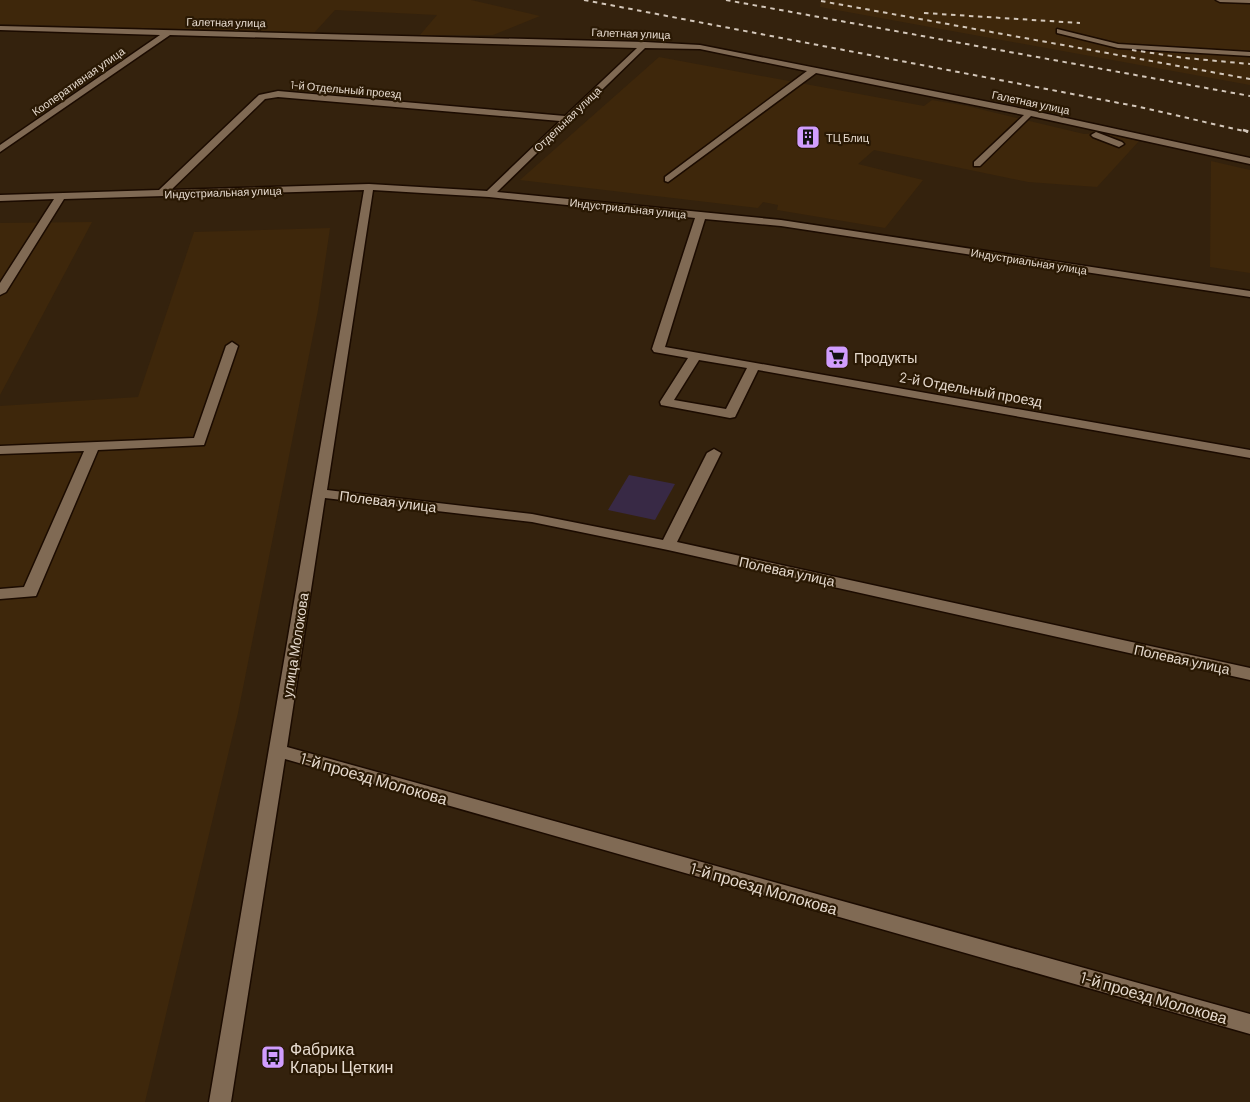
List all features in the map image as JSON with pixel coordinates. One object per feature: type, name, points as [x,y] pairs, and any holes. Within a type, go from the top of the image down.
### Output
[{"type":"street","points":[[1220,0],[1250,1]]},
{"type":"street","name":"Галетная улица","points":[[0,28],[645,44],[700,47],[1250,160]]},
{"type":"street","points":[[1060,31],[1118,46],[1250,54]]},
{"type":"street","name":"Кооперативная улица","points":[[0,149],[168,32]]},
{"type":"street","name":"Отдельная улица","points":[[488,194],[645,44]]},
{"type":"street","points":[[668,179],[814,70]]},
{"type":"street","name":"1-й Отдельный проезд","points":[[162,194],[262,97],[278,94],[567,119]]},
{"type":"street","points":[[977,164],[1025,119],[1028,113]]},
{"type":"street","points":[[1084,125],[1092,134],[1120,144]]},
{"type":"street","name":"Индустриальная улица","points":[[0,198],[369,188],[488,194],[781,223],[1250,294]]},
{"type":"street","name":"улица Молокова","points":[[220,1102],[369,188]]},
{"type":"street","points":[[0,292],[61,196]]},
{"type":"street","name":"2-й Отдельный проезд","points":[[701,215],[658,349],[1250,454]]},
{"type":"street","points":[[0,450],[199,442],[232,346]]},
{"type":"street","points":[[695,356],[666,402],[730,414],[754,366]]},
{"type":"street","points":[[0,594],[30,592],[93,446]]},
{"type":"street","points":[[668,545],[714,453]]},
{"type":"street","name":"Полевая улица","points":[[320,493],[532,518],[668,545],[1250,674]]},
{"type":"street","name":"1-й проезд Молокова","points":[[278,751],[1250,1024]]},
{"type":"shaded area","points":[[0,0],[471,0],[540,16],[493,35],[420,35],[437,15],[335,10],[314,33],[0,24]]},
{"type":"shaded area","points":[[821,0],[1250,0],[1250,85],[820,7]]},
{"type":"shaded area","points":[[659,57],[924,106],[932,100],[967,106],[1084,134],[1102,133],[1139,141],[1097,187],[1028,182],[874,150],[858,164],[923,180],[885,228],[777,210],[778,205],[763,202],[758,208],[520,180]]},
{"type":"shaded area","points":[[1211,161],[1250,170],[1250,273],[1210,267]]},
{"type":"shaded area","points":[[92,222],[0,395],[0,223]]},
{"type":"shaded area","points":[[330,228],[318,310],[238,713],[145,1102],[0,1102],[0,406],[138,397],[194,232]]},
{"type":"shaded area","points":[[629,475],[675,484],[655,520],[608,510]]},
{"type":"railway","points":[[584,0],[1140,107],[1248,132]]},
{"type":"railway","points":[[726,0],[1250,96]]},
{"type":"railway","points":[[821,1],[1250,79]]},
{"type":"railway","points":[[924,13],[1080,23]]},
{"type":"railway","points":[[1132,50],[1185,58],[1250,64]]},
{"type":"railway","points":[[1243,130],[1250,132]]},
{"type":"place","name":"ТЦ Блиц","points":[[808,137]]},
{"type":"place","name":"Продукты","points":[[837,357]]},
{"type":"place","name":"Фабрика Клары Цеткин","points":[[273,1057]]}]
